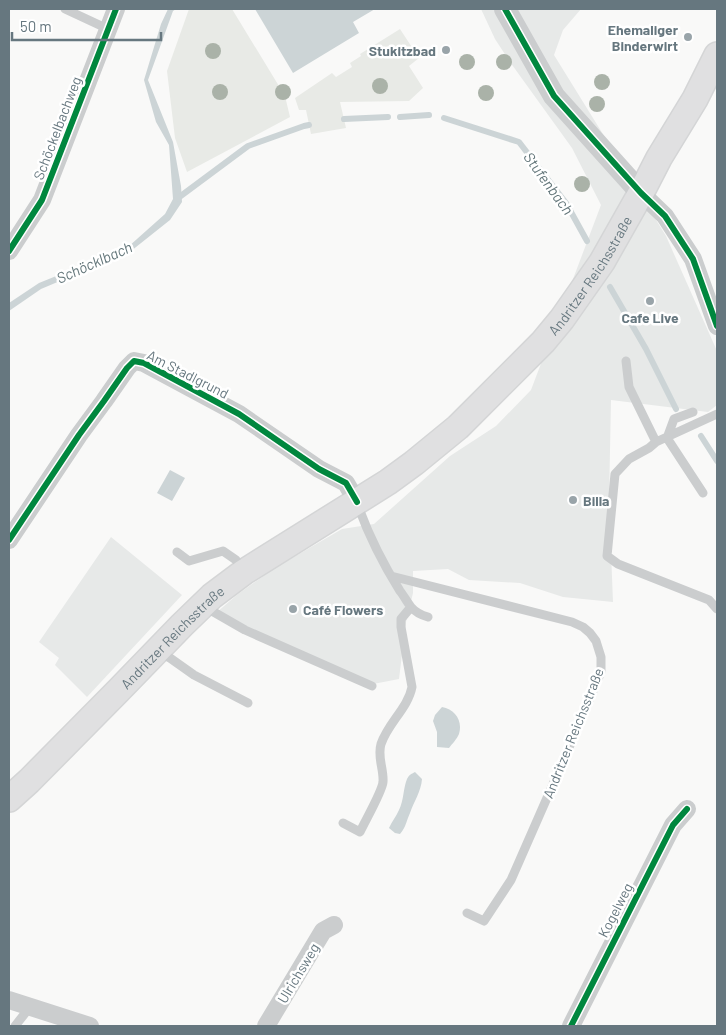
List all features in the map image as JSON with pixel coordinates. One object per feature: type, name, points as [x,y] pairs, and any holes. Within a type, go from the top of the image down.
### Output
[{"type":"main road","name":"Andritzer Reichsstraße","points":[[9,799],[182,625],[223,587],[388,482],[414,463],[458,427],[543,342],[562,319],[602,262],[659,158],[695,99],[717,55]]},
{"type":"street","name":"Schöckelbachweg","points":[[9,251],[42,200],[116,9]]},
{"type":"street","points":[[504,9],[554,96],[641,193],[665,216],[693,259],[717,326]]},
{"type":"street","name":"Am Stadlgrund","points":[[9,540],[79,435],[127,368],[134,362],[144,363],[239,414],[319,469],[346,483],[356,502]]},
{"type":"street","name":"Kogelweg","points":[[570,1026],[673,825],[687,809]]},
{"type":"street","name":"Ulrichsweg","points":[[266,1026],[323,931],[334,925]]},
{"type":"street","points":[[9,1000],[90,1026]]},
{"type":"lane","points":[[65,9],[108,29]]},
{"type":"lane","points":[[626,361],[629,387],[656,442]]},
{"type":"lane","points":[[667,438],[674,419],[692,412]]},
{"type":"lane","points":[[717,414],[656,442],[629,459],[615,474],[607,556],[618,564],[709,600],[717,609]]},
{"type":"lane","points":[[667,438],[703,493]]},
{"type":"lane","points":[[356,502],[391,576],[411,607],[419,614],[428,617]]},
{"type":"lane","points":[[177,552],[189,561],[223,551],[236,560],[244,572]]},
{"type":"lane","name":"Andritzer Reichsstraße","points":[[391,576],[572,622],[590,633],[596,641],[601,657],[601,672],[510,880],[484,920],[468,912]]},
{"type":"lane","points":[[202,606],[245,630],[372,686]]},
{"type":"lane","points":[[343,823],[360,832],[383,785],[379,755],[381,744],[411,692],[412,687],[401,627],[401,618],[411,607]]},
{"type":"lane","points":[[158,650],[194,675],[248,703]]},
{"type":"lane","points":[[15,1026],[30,1007]]},
{"type":"shaded area","points":[[189,9],[232,9],[285,96],[290,117],[187,172],[175,138],[167,71]]},
{"type":"shaded area","points":[[481,9],[581,9],[563,30],[554,55],[666,236],[717,351],[717,405],[708,412],[611,400],[609,501],[613,602],[563,597],[520,583],[469,580],[448,569],[413,571],[413,593],[406,622],[399,679],[368,685],[216,613],[238,594],[275,568],[342,529],[374,524],[450,456],[496,426],[531,390],[601,205],[572,148],[510,62],[495,39]]},
{"type":"shaded area","points":[[400,29],[419,58],[409,66],[423,88],[409,101],[340,102],[346,128],[311,134],[306,110],[299,110],[295,98],[332,73],[336,77],[352,67],[350,63],[361,56],[360,54]]},
{"type":"shaded area","points":[[111,537],[182,595],[87,697],[55,665],[59,658],[39,642]]},
{"type":"water","name":"Schöcklbach","points":[[168,9],[176,9],[173,11],[148,80],[173,142],[182,202],[170,220],[131,251],[41,289],[9,311],[9,303],[39,283],[128,247],[165,214],[173,199],[169,145],[156,122],[144,80],[161,24]]},
{"type":"water","points":[[255,9],[375,9],[353,22],[359,33],[293,73]]},
{"type":"water","points":[[170,470],[185,478],[172,501],[157,493]]},
{"type":"water","points":[[442,707],[451,710],[457,716],[460,725],[459,734],[449,748],[437,747],[437,732],[433,721],[435,715]]},
{"type":"water","points":[[415,772],[422,779],[420,788],[404,829],[400,834],[395,833],[389,828],[401,806],[407,779]]},
{"type":"waterway","name":"Stufenbach","points":[[400,117],[429,115]]},
{"type":"waterway","name":"Stufenbach","points":[[344,119],[388,117]]},
{"type":"waterway","name":"Stufenbach","points":[[444,118],[519,142],[566,203],[587,241]]},
{"type":"waterway","name":"Stufenbach","points":[[178,198],[248,146],[309,125]]},
{"type":"waterway","name":"Stufenbach","points":[[610,287],[646,349],[676,409]]},
{"type":"waterway","name":"Stufenbach","points":[[701,436],[717,461]]},
{"type":"cycle path","points":[[9,251],[42,200],[116,9]]},
{"type":"cycle path","points":[[505,9],[554,96],[641,193],[665,216],[693,259],[717,326]]},
{"type":"cycle path","points":[[9,540],[79,435],[134,361],[144,363],[239,414],[319,469],[346,483],[357,502]]},
{"type":"cycle path","points":[[571,1026],[673,825],[687,809]]},
{"type":"place","name":"Ehemaliger Binderwirt","points":[[688,37]]},
{"type":"place","name":"Stukitzbad","points":[[446,50]]},
{"type":"place","name":"Cafe Live","points":[[650,301]]},
{"type":"place","name":"Billa","points":[[573,500]]},
{"type":"place","name":"Café Flowers","points":[[293,609]]}]
